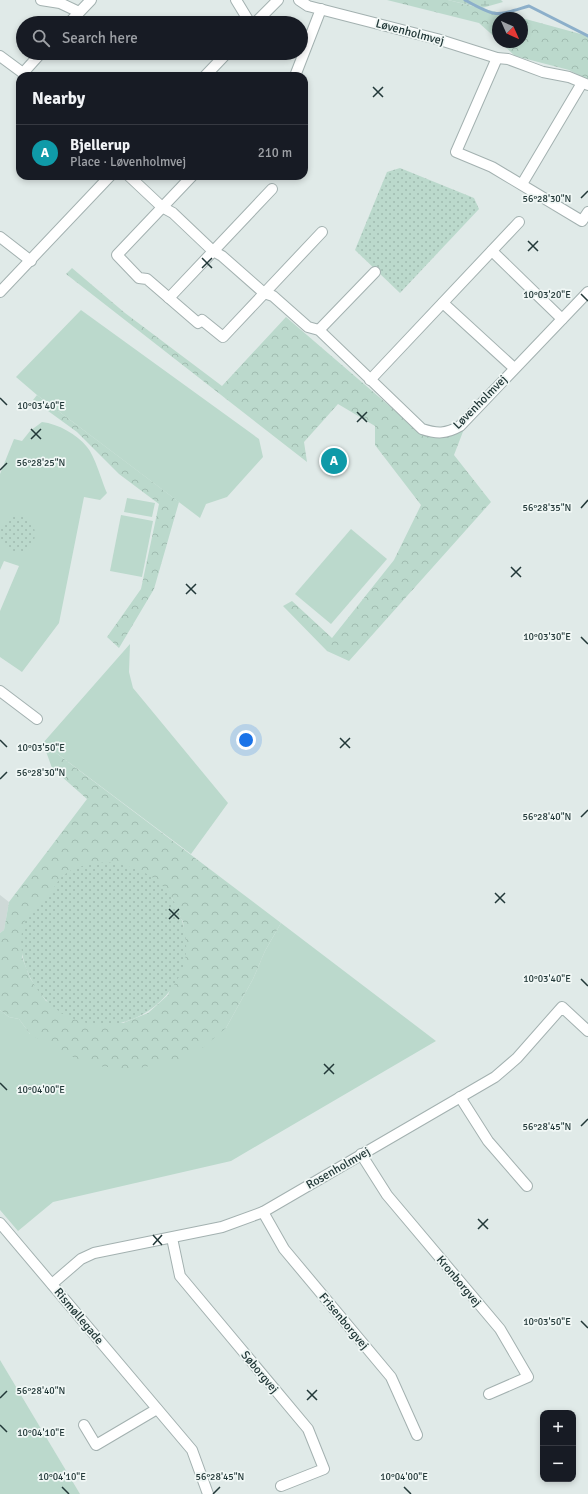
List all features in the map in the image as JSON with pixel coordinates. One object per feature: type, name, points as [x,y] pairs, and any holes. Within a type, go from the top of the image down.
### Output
[{"type":"street","points":[[41,0],[60,3],[79,12]]},
{"type":"street","points":[[75,16],[91,0]]},
{"type":"street","points":[[236,0],[246,16]]},
{"type":"street","points":[[262,16],[278,0]]},
{"type":"street","name":"Løvenholmvej","points":[[299,0],[308,6],[437,39],[497,58],[508,58],[544,72],[569,77],[585,84],[522,184]]},
{"type":"street","points":[[308,42],[321,9]]},
{"type":"street","points":[[0,56],[22,72]]},
{"type":"street","points":[[497,58],[456,152],[492,167],[582,221],[588,212]]},
{"type":"street","points":[[27,72],[36,60]]},
{"type":"street","points":[[209,72],[220,60]]},
{"type":"street","points":[[297,72],[301,60]]},
{"type":"street","points":[[0,292],[106,180]]},
{"type":"street","name":"Løvenholmvej","points":[[133,180],[162,207],[173,213],[213,251],[222,256],[264,293],[273,296],[308,327],[319,330],[422,429],[435,434],[448,433],[460,426],[588,292]]},
{"type":"street","points":[[188,180],[117,255],[139,278],[147,279],[198,322],[202,320],[223,337],[322,232]]},
{"type":"street","points":[[169,298],[272,189]]},
{"type":"street","points":[[370,380],[519,222]]},
{"type":"street","points":[[0,236],[31,261]]},
{"type":"street","points":[[492,251],[562,319]]},
{"type":"street","points":[[319,330],[375,272]]},
{"type":"street","name":"Løvenholmvej","points":[[443,303],[514,368]]},
{"type":"street","points":[[0,691],[37,719]]},
{"type":"street","name":"Rosenholmvej","points":[[52,1284],[81,1259],[94,1253],[222,1227],[263,1212],[495,1077],[517,1058],[562,1007],[588,1031]]},
{"type":"street","points":[[460,1097],[488,1141],[527,1186]]},
{"type":"street","name":"Kronborgvej","points":[[361,1154],[387,1195],[500,1329],[528,1377],[489,1394]]},
{"type":"street","name":"Frisenborgvej","points":[[263,1212],[284,1250],[391,1377],[417,1435]]},
{"type":"street","name":"Rismøllegade","points":[[0,1222],[192,1450],[208,1494]]},
{"type":"street","name":"Søborgvej","points":[[172,1238],[180,1276],[308,1428],[324,1469],[281,1486]]},
{"type":"street","points":[[84,1425],[96,1445],[157,1408]]},
{"type":"shaded area","points":[[0,895],[9,902],[4,930],[0,933]]},
{"type":"green space","points":[[387,0],[448,0],[497,12],[492,12],[492,35],[479,23]]},
{"type":"green space","points":[[448,0],[501,0],[503,2],[482,8]]},
{"type":"green space","points":[[528,20],[588,36],[588,80],[569,70],[515,56],[506,48],[528,48]]},
{"type":"green space","points":[[400,168],[474,198],[479,209],[400,293],[355,250],[387,172]]},
{"type":"green space","points":[[72,268],[125,313],[222,386],[286,317],[421,433],[443,437],[458,433],[464,429],[454,455],[491,502],[349,661],[327,651],[283,606],[292,601],[332,638],[394,560],[421,505],[375,445],[375,426],[338,404],[304,442],[307,462],[66,274]]},
{"type":"green space","points":[[81,310],[259,439],[263,457],[227,497],[206,504],[200,518],[37,395],[16,377]]},
{"type":"green space","points":[[37,395],[179,502],[154,589],[119,648],[107,637],[141,589],[159,504],[119,474],[77,432],[33,400]]},
{"type":"green space","points":[[42,422],[67,430],[83,442],[93,456],[107,493],[100,500],[84,497],[59,623],[22,672],[0,657],[0,611],[19,566],[4,561],[0,570],[0,474],[14,439],[22,441],[30,431]]},
{"type":"green space","points":[[127,498],[155,503],[152,517],[124,512]]},
{"type":"green space","points":[[121,515],[153,521],[142,577],[110,571]]},
{"type":"green space","points":[[20,516],[30,521],[34,527],[34,541],[30,547],[24,551],[14,552],[4,547],[0,541],[-1,531],[4,521],[10,517]]},
{"type":"green space","points":[[351,529],[387,559],[331,624],[295,594]]},
{"type":"green space","points":[[130,644],[129,672],[133,688],[228,803],[191,854],[43,743]]},
{"type":"green space","points":[[43,743],[281,923],[226,1028],[201,1049],[173,1062],[133,1069],[95,1066],[63,1053],[30,1034],[19,1019],[9,1017],[0,1010],[0,933],[4,930],[9,902],[87,799],[52,768]],"holes":[[[64,875],[172,898],[183,922],[186,948],[168,995],[148,1013],[123,1023],[46,1001],[30,978],[22,957],[27,917],[53,891]]]},
{"type":"green space","points":[[107,862],[144,872],[155,879],[164,888],[172,898],[183,923],[186,937],[186,950],[180,975],[164,998],[145,1013],[123,1022],[100,1025],[78,1020],[57,1010],[39,992],[26,968],[22,955],[21,936],[28,915],[49,894],[62,877],[78,867]]},
{"type":"green space","points":[[281,923],[436,1041],[231,1161],[53,1202],[18,1231],[0,1210],[0,1010],[9,1017],[19,1019],[30,1034],[226,1028]]},
{"type":"green space","points":[[0,1360],[80,1494],[0,1494]]},
{"type":"waterway","points":[[465,0],[484,10],[496,14],[529,6],[588,36]]},
{"type":"place","name":"Bjellerup","points":[[334,461]]}]
